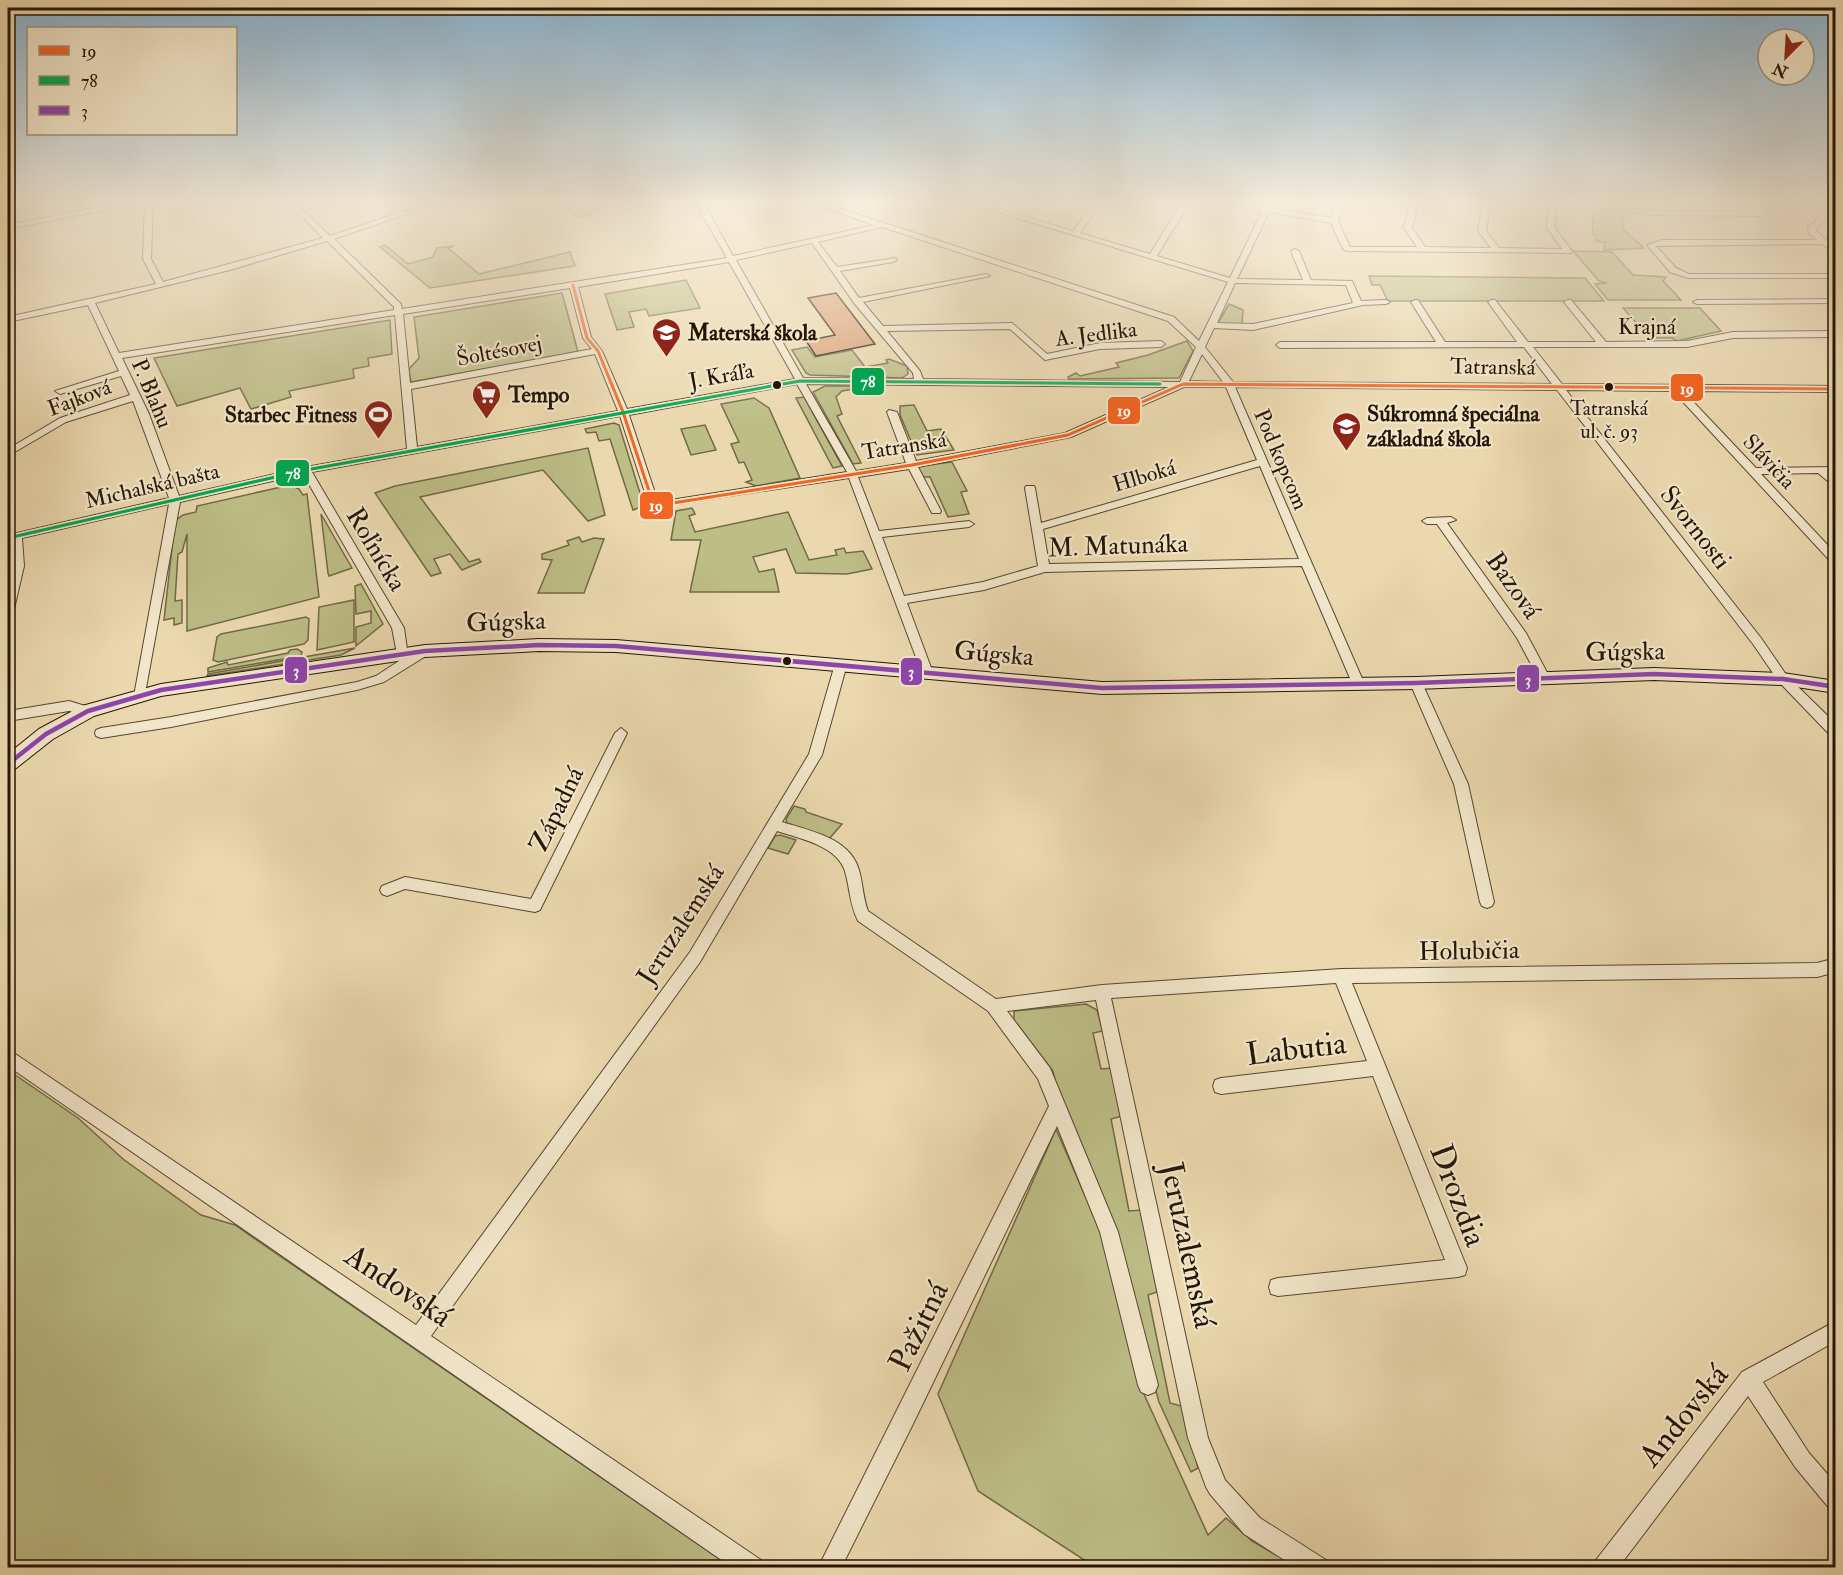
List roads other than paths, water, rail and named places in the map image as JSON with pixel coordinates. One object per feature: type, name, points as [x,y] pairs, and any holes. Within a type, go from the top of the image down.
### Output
[{"type":"main road","name":"Gúgska","points":[[8,764],[46,734],[88,711],[184,686],[425,651],[539,645],[616,646],[1102,688],[1416,683],[1654,675],[1783,679],[1836,687]]},
{"type":"street","points":[[154,274],[160,285]]},
{"type":"street","points":[[8,319],[91,303],[203,274]]},
{"type":"street","points":[[364,274],[398,306],[400,312],[412,450]]},
{"type":"street","points":[[116,356],[643,274]]},
{"type":"street","points":[[740,274],[758,304],[760,315],[768,322],[852,473],[874,535],[902,600],[927,673]]},
{"type":"street","points":[[837,274],[917,373],[919,382]]},
{"type":"street","name":"Pod kopcom","points":[[1036,274],[1171,319],[1200,346],[1229,383],[1304,562],[1358,683]]},
{"type":"street","points":[[1207,274],[1232,281],[1349,283],[1358,304]]},
{"type":"street","points":[[1184,384],[1236,274]]},
{"type":"street","points":[[1304,274],[1308,282]]},
{"type":"street","points":[[1679,274],[1688,276],[1836,276]]},
{"type":"street","points":[[857,301],[986,276]]},
{"type":"street","points":[[573,285],[587,338],[598,351],[623,412]]},
{"type":"street","points":[[1697,302],[1836,301]]},
{"type":"street","points":[[1210,325],[1253,327],[1358,304],[1386,302]]},
{"type":"street","points":[[1415,302],[1442,345]]},
{"type":"street","points":[[1492,302],[1524,344]]},
{"type":"street","name":"Krajná","points":[[1568,302],[1603,344]]},
{"type":"street","name":"P. Blahu","points":[[91,303],[144,414],[175,500]]},
{"type":"street","name":"A. Jedlika","points":[[880,329],[1012,326],[1045,357],[1100,346],[1161,344]]},
{"type":"street","name":"Krajná","points":[[1280,345],[1686,344],[1733,335],[1836,334]]},
{"type":"street","name":"Svornosti","points":[[1524,344],[1757,641],[1783,679],[1836,733]]},
{"type":"street","name":"Šoltésovej","points":[[406,387],[598,351]]},
{"type":"street","points":[[60,391],[124,372]]},
{"type":"street","name":"J. Kráľa","points":[[306,470],[800,381],[1184,384]]},
{"type":"street","points":[[1135,384],[1150,388],[1154,393],[1153,397]]},
{"type":"street","name":"Tatranská","points":[[623,412],[654,506],[912,465],[1068,435],[1184,384],[1836,389]]},
{"type":"street","name":"Slávičia","points":[[1676,388],[1836,561]]},
{"type":"street","name":"Fajková","points":[[8,453],[63,420],[135,397]]},
{"type":"street","points":[[892,412],[912,465],[936,511]]},
{"type":"street","name":"Hlboká","points":[[1038,527],[1263,462]]},
{"type":"street","name":"Michalská bašta","points":[[12,537],[306,470]]},
{"type":"street","name":"Roľnícka","points":[[306,470],[399,628],[403,654]]},
{"type":"street","points":[[1820,470],[1836,485]]},
{"type":"street","points":[[1752,471],[1836,470]]},
{"type":"street","points":[[1030,488],[1044,568]]},
{"type":"street","points":[[140,696],[141,672],[175,500]]},
{"type":"street","name":"Bazová","points":[[1427,521],[1446,521],[1522,636],[1544,678]]},
{"type":"street","points":[[874,535],[969,524]]},
{"type":"street","points":[[8,609],[18,566],[12,537]]},
{"type":"street","name":"M. Matunáka","points":[[902,600],[984,586],[1044,568],[1304,562]]},
{"type":"street","points":[[101,733],[171,722],[357,686],[380,679],[425,651]]},
{"type":"street","name":"Jeruzalemská","points":[[419,1337],[695,957],[815,755],[841,664]]},
{"type":"street","points":[[1416,683],[1461,784],[1487,902]]},
{"type":"street","points":[[8,716],[69,706],[88,711]]},
{"type":"street","points":[[35,711],[46,734]]},
{"type":"street","name":"Západná","points":[[387,890],[405,883],[535,906],[621,733]]},
{"type":"street","points":[[775,825],[832,846],[844,854],[851,866],[859,908],[863,916],[994,1006],[1044,1074],[1056,1110],[1108,1232],[1148,1385]]},
{"type":"street","name":"Holubičia","points":[[1102,992],[1341,976],[1817,970],[1836,965]]},
{"type":"street","name":"Drozdia","points":[[1278,1287],[1458,1268],[1341,976]]},
{"type":"street","points":[[994,1006],[1102,992]]},
{"type":"street","name":"Jeruzalemská","points":[[1102,992],[1198,1438],[1217,1487],[1252,1526],[1318,1568]]},
{"type":"street","name":"Andovská","points":[[8,1057],[753,1568]]},
{"type":"street","name":"Labutia","points":[[1221,1086],[1377,1068]]},
{"type":"street","name":"Pažitná","points":[[829,1568],[905,1419],[1056,1110]]},
{"type":"street","name":"Andovská","points":[[1604,1568],[1749,1379],[1836,1330]]},
{"type":"street","points":[[1749,1379],[1802,1460],[1836,1501]]},
{"type":"place","name":"Materská škola","points":[[667,358]]},
{"type":"place","name":"Tatranská ul. č. 93","points":[[1609,387]]},
{"type":"place","name":"Tempo","points":[[487,420]]},
{"type":"place","name":"Starbec Fitness","points":[[378,440]]},
{"type":"place","name":"Súkromná špeciálna základná škola","points":[[1346,452]]}]
